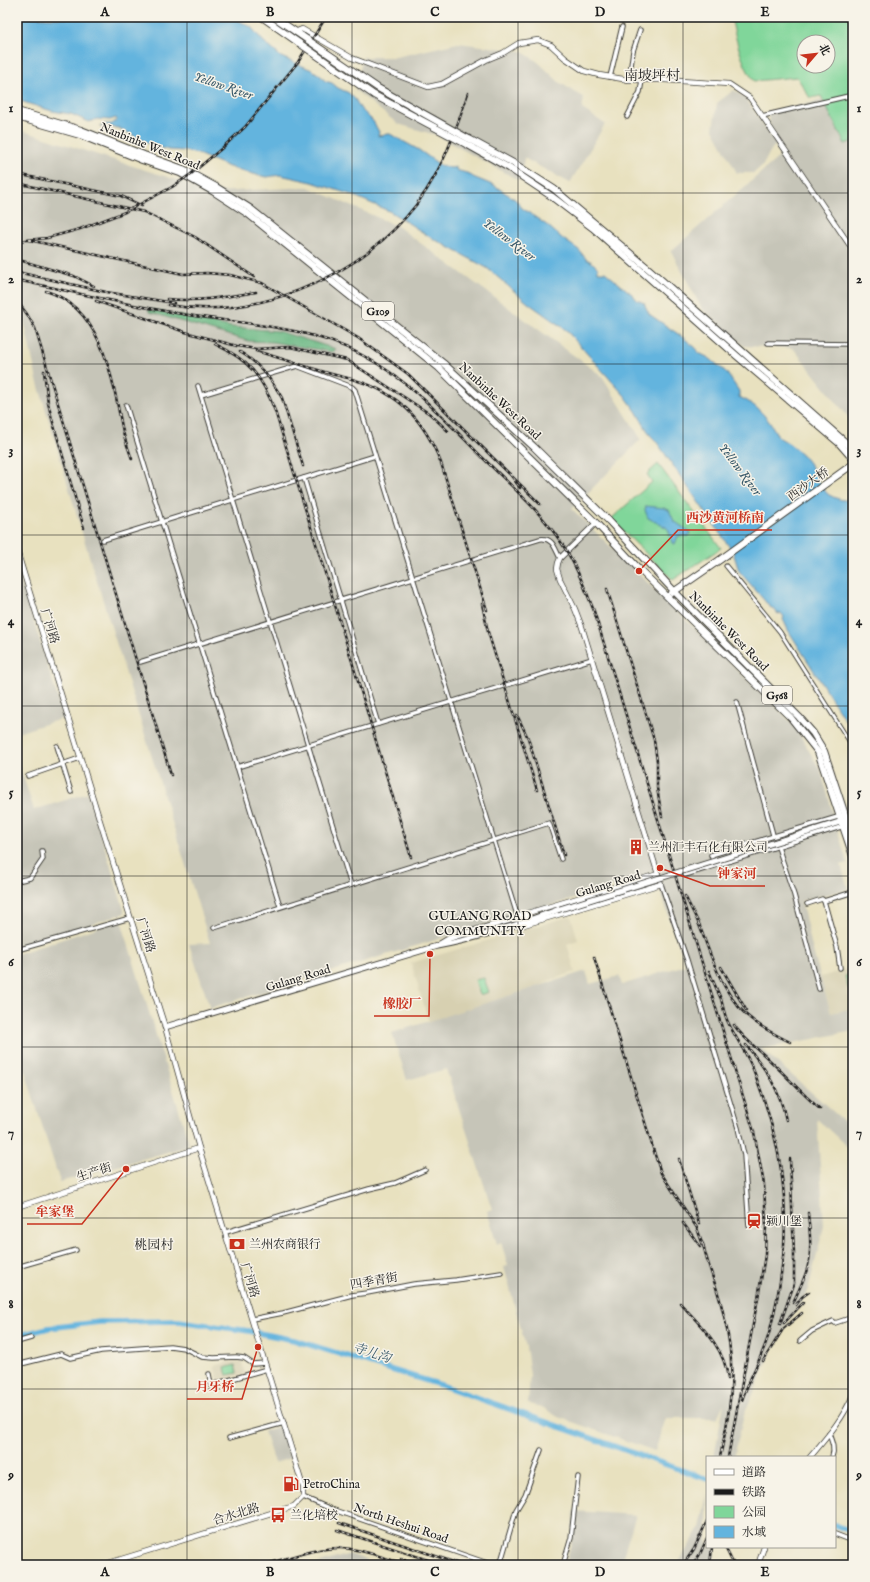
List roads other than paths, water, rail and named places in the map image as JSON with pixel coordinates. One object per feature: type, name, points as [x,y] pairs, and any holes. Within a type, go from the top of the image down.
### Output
[{"type":"main road","points":[[262,17],[374,95],[467,142],[515,164],[554,189],[595,226],[645,275],[739,353],[841,441],[853,449]]},
{"type":"main road","points":[[274,17],[378,88],[467,142]]},
{"type":"main road","name":"Nanbinhe West Road","points":[[17,111],[81,130],[183,169],[216,187],[251,209],[443,363],[583,495],[674,591],[813,733],[824,751],[853,856]]},
{"type":"main road","name":"Nanbinhe West Road","points":[[17,117],[80,135],[142,160],[180,173],[214,192],[248,214],[439,368],[596,523]]},
{"type":"main road","points":[[595,226],[650,270],[739,353]]},
{"type":"main road","points":[[841,441],[852,465]]},
{"type":"main road","name":"西沙大桥","points":[[668,596],[852,465]]},
{"type":"main road","name":"G109","points":[[596,523],[668,596]]},
{"type":"main road","name":"Nanbinhe West Road","points":[[668,596],[791,718],[810,740],[818,752],[844,820],[853,839]]},
{"type":"main road","name":"Gulang Road","points":[[165,1027],[437,946],[450,938],[557,910],[844,820]]},
{"type":"street","points":[[610,77],[622,27]]},
{"type":"street","points":[[295,32],[302,29],[352,58],[428,87],[448,81],[486,60],[503,53],[519,43],[538,40],[551,45],[565,58],[584,71],[610,77],[629,80],[729,84],[750,98],[853,250]]},
{"type":"street","points":[[629,80],[633,51],[640,30]]},
{"type":"street","points":[[627,117],[640,92],[642,80]]},
{"type":"street","points":[[762,116],[853,94]]},
{"type":"street","points":[[768,343],[853,344]]},
{"type":"street","points":[[201,395],[294,366],[300,366],[352,387],[355,390],[518,921]]},
{"type":"street","points":[[198,386],[351,885]]},
{"type":"street","points":[[126,405],[198,644],[280,906]]},
{"type":"street","points":[[103,540],[375,456]]},
{"type":"street","points":[[304,478],[378,724]]},
{"type":"street","points":[[596,523],[560,558],[558,563],[558,574],[577,613],[592,659],[661,884],[687,960],[738,1128],[744,1155],[749,1226]]},
{"type":"street","points":[[140,662],[540,539],[545,538],[552,542],[560,558]]},
{"type":"street","name":"广河路","points":[[17,551],[80,758],[165,1027],[200,1148],[266,1363]]},
{"type":"street","points":[[726,566],[780,632],[853,747]]},
{"type":"street","points":[[237,768],[592,659]]},
{"type":"street","points":[[738,702],[774,835]]},
{"type":"street","points":[[57,746],[71,792]]},
{"type":"street","points":[[28,776],[80,758]]},
{"type":"street","points":[[715,866],[711,855],[774,835],[844,820]]},
{"type":"street","points":[[685,875],[778,847],[844,820]]},
{"type":"street","points":[[214,928],[280,906],[549,823],[560,859]]},
{"type":"street","points":[[778,847],[794,895],[819,989]]},
{"type":"street","points":[[17,881],[30,878],[43,859],[42,851]]},
{"type":"street","name":"Gulang Road","points":[[658,874],[521,915],[518,921],[524,925],[661,884]]},
{"type":"street","points":[[807,904],[822,899],[824,901],[853,892]]},
{"type":"street","points":[[824,901],[837,947],[840,968]]},
{"type":"street","points":[[17,950],[130,918]]},
{"type":"street","name":"生产街","points":[[17,1207],[200,1148]]},
{"type":"street","points":[[226,1232],[369,1189],[395,1183],[425,1170]]},
{"type":"street","points":[[17,1267],[76,1250]]},
{"type":"street","name":"四季青街","points":[[252,1320],[352,1295],[414,1284],[456,1280],[501,1273]]},
{"type":"street","points":[[800,1341],[812,1331],[833,1321],[835,1323],[853,1317]]},
{"type":"street","points":[[17,1342],[31,1338]]},
{"type":"street","points":[[17,1365],[61,1354],[70,1358],[101,1351],[170,1346],[184,1348],[202,1357],[236,1357],[244,1358],[253,1364],[266,1363],[302,1481],[303,1497]]},
{"type":"street","points":[[209,1374],[211,1385],[267,1369]]},
{"type":"street","points":[[811,1456],[843,1415],[853,1395]]},
{"type":"street","points":[[229,1438],[284,1423]]},
{"type":"street","points":[[829,1434],[833,1444],[834,1452],[832,1456]]},
{"type":"street","points":[[500,1565],[516,1510],[525,1495],[541,1450]]},
{"type":"street","points":[[563,1565],[570,1538],[578,1477]]},
{"type":"street","name":"合水北路","points":[[102,1565],[294,1506],[303,1497]]},
{"type":"street","name":"North Heshui Road","points":[[303,1497],[331,1509],[493,1565]]},
{"type":"street","points":[[836,1534],[853,1542]]},
{"type":"street","points":[[758,1565],[764,1548]]},
{"type":"water","name":"Yellow River","points":[[17,17],[232,17],[251,27],[263,41],[281,57],[312,70],[320,75],[325,81],[332,83],[338,88],[349,93],[355,99],[360,108],[373,121],[379,132],[378,136],[390,134],[419,150],[440,165],[451,168],[456,167],[456,170],[470,174],[473,177],[495,186],[516,200],[522,208],[579,250],[586,259],[598,268],[598,272],[605,272],[637,300],[644,303],[649,314],[681,336],[695,347],[699,353],[709,358],[726,372],[739,391],[739,397],[757,408],[767,419],[778,437],[787,442],[805,457],[826,492],[829,495],[839,499],[853,500],[853,729],[847,720],[845,720],[788,630],[783,619],[784,617],[781,613],[778,614],[770,607],[739,571],[733,552],[656,441],[650,435],[636,411],[625,396],[566,330],[528,303],[487,268],[430,237],[391,212],[352,195],[312,182],[280,175],[267,177],[257,175],[229,167],[198,154],[169,150],[154,146],[119,128],[100,126],[104,124],[112,124],[117,120],[116,118],[110,120],[97,119],[89,122],[71,114],[52,111],[17,100]]},
{"type":"water","points":[[646,506],[669,510],[674,521],[691,533],[689,536],[678,536],[675,544],[672,543],[667,528],[648,518],[645,510]]},
{"type":"waterway","name":"寺儿沟","points":[[17,1336],[48,1328],[100,1322],[179,1321],[249,1331],[294,1340],[444,1386],[706,1479]]},
{"type":"waterway","name":"寺儿沟","points":[[836,1525],[853,1532]]},
{"type":"railway","points":[[17,241],[47,238],[80,229],[125,212],[172,187],[191,174],[245,127],[298,62],[326,17]]},
{"type":"railway","points":[[168,305],[201,308],[233,307],[266,301],[298,291],[328,277],[357,260],[383,240],[406,217],[427,189],[451,142],[468,93]]},
{"type":"railway","points":[[17,174],[121,196],[142,206]]},
{"type":"railway","points":[[17,183],[144,212],[195,237],[254,277]]},
{"type":"railway","points":[[29,240],[183,274],[207,273],[230,275],[262,283],[358,338],[408,374],[540,504]]},
{"type":"railway","points":[[19,260],[74,276],[94,286]]},
{"type":"railway","points":[[17,272],[106,292],[174,303]]},
{"type":"railway","points":[[17,280],[155,309],[263,325],[303,333],[343,346],[362,355],[396,376],[427,402],[538,513],[566,550],[578,572],[594,611],[754,1132],[764,1184],[766,1225],[765,1255],[728,1456]]},
{"type":"railway","points":[[46,291],[65,300],[80,312],[92,328],[108,366],[124,435],[132,459]]},
{"type":"railway","points":[[167,299],[201,299],[256,292]]},
{"type":"railway","points":[[17,301],[35,328],[171,775]]},
{"type":"railway","points":[[96,301],[185,332],[237,346],[256,349],[290,347],[347,360],[430,414],[448,431]]},
{"type":"railway","points":[[215,344],[237,356],[253,370],[265,388],[275,411],[411,857]]},
{"type":"railway","points":[[256,351],[352,379],[385,392],[408,410],[418,421],[427,434],[441,463],[487,610]]},
{"type":"railway","points":[[240,352],[247,356],[264,372],[282,398],[303,466]]},
{"type":"railway","points":[[44,371],[48,403],[52,419],[84,528]]},
{"type":"railway","points":[[510,474],[520,488]]},
{"type":"railway","points":[[607,589],[654,740],[657,761],[657,788],[662,817]]},
{"type":"railway","points":[[482,604],[488,632],[537,790]]},
{"type":"railway","points":[[517,715],[528,738],[564,855]]},
{"type":"railway","points":[[685,896],[700,926]]},
{"type":"railway","points":[[698,922],[720,977],[735,1002],[744,1013],[755,1022],[790,1042]]},
{"type":"railway","points":[[594,957],[661,1173],[697,1228],[704,1248]]},
{"type":"railway","points":[[721,967],[746,1010]]},
{"type":"railway","points":[[709,971],[721,999],[727,1020],[752,1067],[766,1107],[775,1139],[781,1170],[784,1200],[785,1231],[783,1263],[778,1296],[767,1339],[742,1400]]},
{"type":"railway","points":[[734,1025],[744,1037],[820,1109]]},
{"type":"railway","points":[[746,1045],[766,1071],[776,1089],[786,1120]]},
{"type":"railway","points":[[679,1159],[699,1224]]},
{"type":"railway","points":[[780,1324],[794,1284],[790,1159]]},
{"type":"railway","points":[[793,1303],[804,1278],[810,1257],[808,1213]]},
{"type":"railway","points":[[683,1223],[700,1246]]},
{"type":"railway","points":[[703,1244],[721,1303],[730,1350],[730,1402],[720,1456]]},
{"type":"railway","points":[[796,1305],[802,1297],[809,1292]]},
{"type":"railway","points":[[680,1303],[703,1328],[717,1347],[726,1367],[728,1379]]},
{"type":"railway","points":[[784,1323],[803,1303]]},
{"type":"railway","points":[[763,1361],[783,1329],[802,1313]]},
{"type":"railway","points":[[339,1523],[462,1565]]},
{"type":"railway","points":[[683,1565],[694,1549],[706,1523]]},
{"type":"railway","points":[[337,1530],[443,1565]]},
{"type":"railway","points":[[693,1565],[706,1540]]},
{"type":"railway","points":[[264,1565],[307,1552],[330,1548],[351,1549],[365,1552],[407,1565]]},
{"type":"railway","points":[[710,1565],[712,1548]]},
{"type":"railway","points":[[726,1548],[734,1565]]},
{"type":"railway","points":[[401,1559],[420,1565]]},
{"type":"place","name":"西沙黄河桥南","points":[[639,571]]},
{"type":"place","name":"兰州汇丰石化有限公司","points":[[636,847]]},
{"type":"place","name":"钟家河","points":[[660,868]]},
{"type":"place","name":"橡胶厂","points":[[430,954]]},
{"type":"place","name":"牟家堡","points":[[126,1169]]},
{"type":"place","name":"颍川堡","points":[[754,1221]]},
{"type":"place","name":"兰州农商银行","points":[[237,1244]]},
{"type":"place","name":"月牙桥","points":[[258,1347]]},
{"type":"place","name":"PetroChina","points":[[291,1484]]},
{"type":"place","name":"兰化培校","points":[[278,1515]]},
{"type":"district","name":"南坡坪村","points":[[652,75]]},
{"type":"district","name":"GULANG ROAD COMMUNITY","points":[[480,922]]},
{"type":"district","name":"桃园村","points":[[154,1244]]}]
